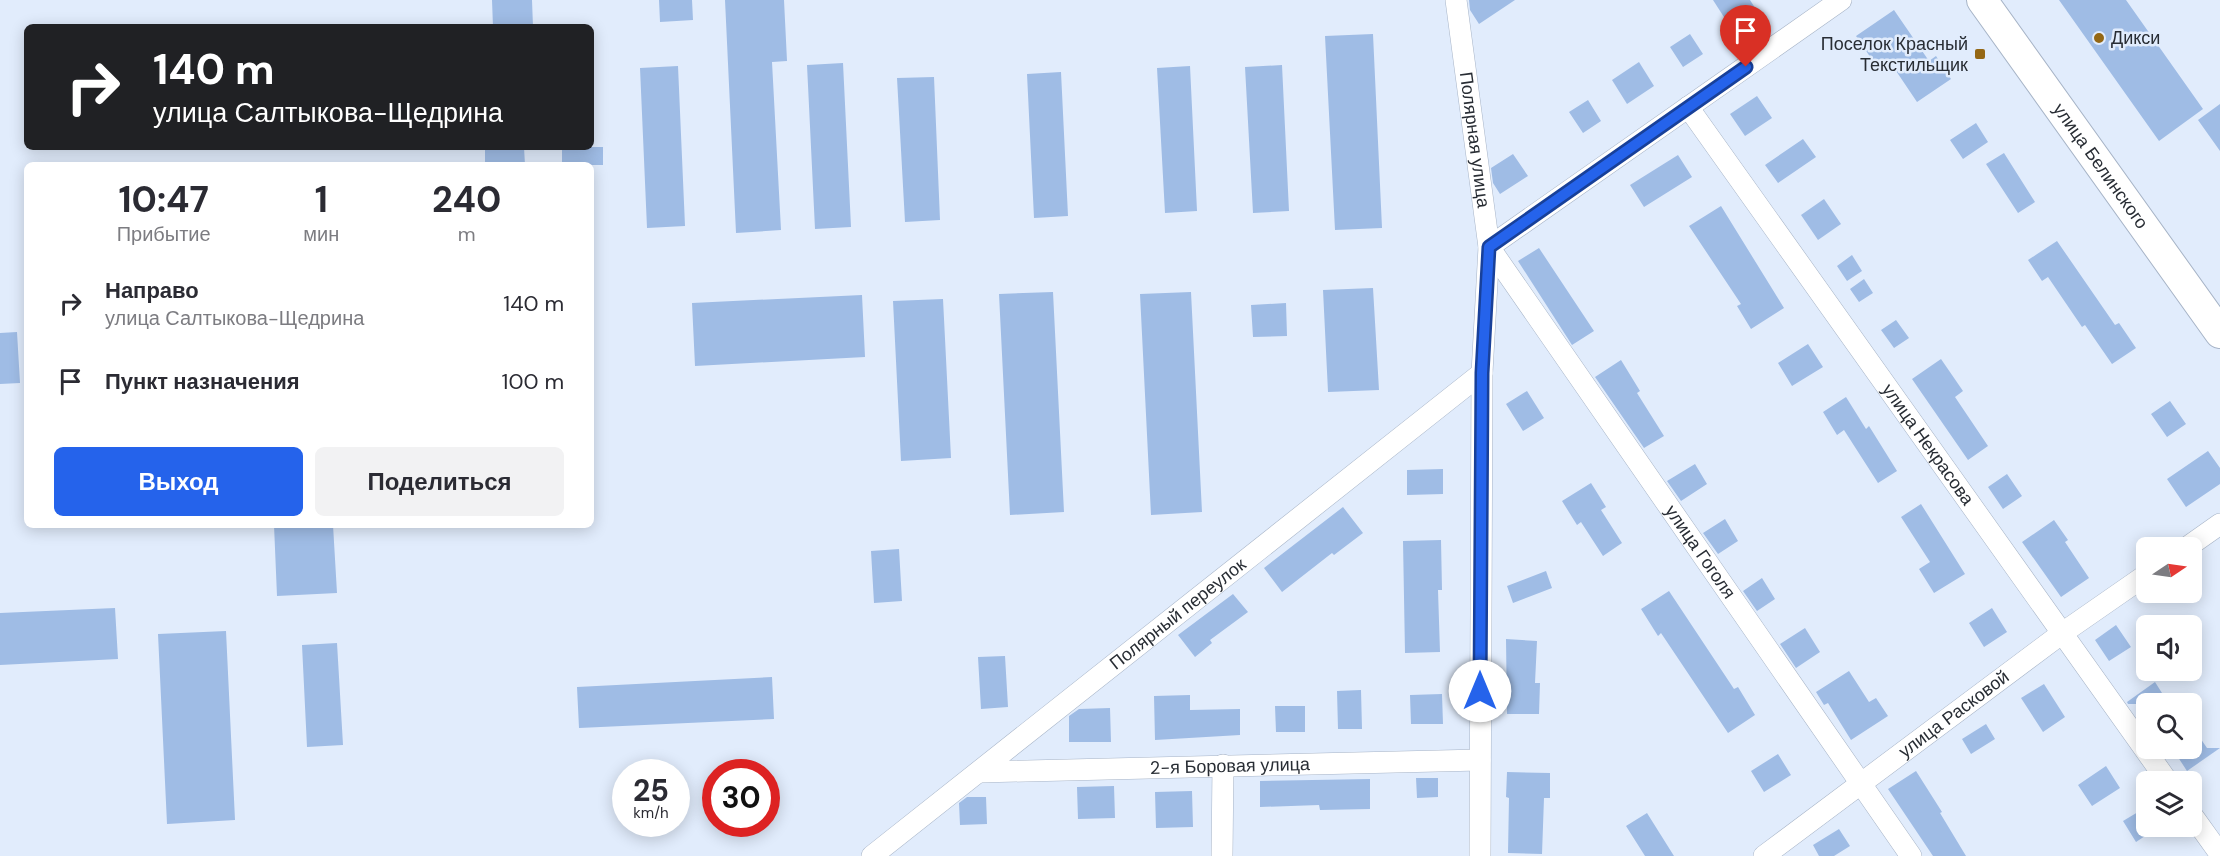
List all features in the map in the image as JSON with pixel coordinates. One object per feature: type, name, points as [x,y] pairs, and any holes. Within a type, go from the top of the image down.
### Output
[{"type":"main road","name":"улица Белинского","points":[[1982,0],[2220,333]]},
{"type":"street","name":"Полярная улица","points":[[1456,0],[1489,247],[1482,373],[1480,856]]},
{"type":"street","points":[[1489,247],[1841,0]]},
{"type":"street","name":"улица Некрасова","points":[[1688,107],[2160,771]]},
{"type":"street","name":"улица Гоголя","points":[[1489,247],[1911,856]]},
{"type":"street","name":"Полярный переулок","points":[[872,856],[1482,373]]},
{"type":"street","points":[[2202,537],[2220,524]]},
{"type":"street","name":"улица Расковой","points":[[1764,856],[2061,634],[2136,582]]},
{"type":"street","name":"2-я Боровая улица","points":[[980,772],[1480,760]]},
{"type":"street","points":[[1222,856],[1223,765]]},
{"type":"street","points":[[2202,829],[2220,854]]},
{"type":"building","points":[[492,0],[532,0],[533,24],[493,24]]},
{"type":"building","points":[[659,0],[692,0],[693,20],[660,22]]},
{"type":"building","points":[[725,0],[784,0],[787,61],[772,62],[781,230],[736,233]]},
{"type":"building","points":[[1469,0],[1515,0],[1479,24],[1470,10]]},
{"type":"building","points":[[1713,0],[1750,0],[1757,11],[1731,28]]},
{"type":"building","points":[[2059,0],[2126,0],[2203,109],[2159,141]]},
{"type":"building","points":[[1894,10],[1929,61],[1936,56],[1951,79],[1917,102],[1888,59],[1877,67],[1856,36]]},
{"type":"building","points":[[1373,34],[1382,228],[1335,230],[1325,36]]},
{"type":"building","points":[[1690,34],[1703,54],[1683,67],[1670,47]]},
{"type":"building","points":[[1639,62],[1654,86],[1627,104],[1612,80]]},
{"type":"building","points":[[843,63],[851,227],[815,229],[807,65]]},
{"type":"building","points":[[1282,65],[1289,211],[1253,213],[1245,67]]},
{"type":"building","points":[[678,66],[685,226],[647,228],[640,68]]},
{"type":"building","points":[[1190,66],[1197,211],[1165,213],[1157,68]]},
{"type":"building","points":[[1061,72],[1068,216],[1034,218],[1027,74]]},
{"type":"building","points":[[934,77],[940,220],[905,222],[897,78]]},
{"type":"building","points":[[1757,96],[1772,118],[1745,136],[1730,114]]},
{"type":"building","points":[[1588,100],[1601,121],[1583,133],[1569,112]]},
{"type":"building","points":[[2220,104],[2220,151],[2198,120]]},
{"type":"building","points":[[1976,123],[1988,142],[1963,159],[1950,140]]},
{"type":"building","points":[[1803,139],[1816,157],[1778,183],[1765,165]]},
{"type":"building","points":[[594,147],[603,147],[603,165],[594,165],[594,162],[562,162],[562,150],[594,150]]},
{"type":"building","points":[[485,150],[524,150],[525,162],[485,162]]},
{"type":"building","points":[[2004,153],[2035,202],[2018,213],[1986,164]]},
{"type":"building","points":[[1513,154],[1528,176],[1500,194],[1493,183],[1491,168]]},
{"type":"building","points":[[1678,155],[1692,177],[1644,207],[1630,185]]},
{"type":"building","points":[[1824,199],[1841,224],[1818,240],[1801,215]]},
{"type":"building","points":[[1721,206],[1784,308],[1751,329],[1737,306],[1741,304],[1689,226]]},
{"type":"building","points":[[2057,241],[2115,325],[2119,323],[2136,348],[2112,364],[2085,325],[2082,327],[2048,277],[2042,281],[2028,260]]},
{"type":"building","points":[[1539,248],[1594,331],[1572,345],[1518,261]]},
{"type":"building","points":[[1852,255],[1862,271],[1847,281],[1837,266]]},
{"type":"building","points":[[1864,279],[1873,293],[1859,302],[1850,289]]},
{"type":"building","points":[[1373,288],[1379,390],[1328,392],[1323,290]]},
{"type":"building","points":[[1053,292],[1064,512],[1010,515],[999,294]]},
{"type":"building","points":[[1191,292],[1202,512],[1151,515],[1140,294]]},
{"type":"building","points":[[862,295],[865,357],[695,366],[692,303]]},
{"type":"building","points":[[943,299],[951,458],[901,461],[893,301]]},
{"type":"building","points":[[1286,303],[1287,336],[1253,337],[1251,305]]},
{"type":"building","points":[[1896,320],[1909,338],[1894,348],[1881,330]]},
{"type":"building","points":[[17,332],[20,383],[0,384],[0,333]]},
{"type":"building","points":[[1808,344],[1823,367],[1792,386],[1778,363]]},
{"type":"building","points":[[1941,359],[1963,391],[1955,397],[1988,446],[1968,460],[1912,379]]},
{"type":"building","points":[[1621,360],[1640,391],[1637,393],[1664,436],[1644,448],[1595,377]]},
{"type":"building","points":[[1527,391],[1544,418],[1523,431],[1506,404]]},
{"type":"building","points":[[1846,397],[1866,429],[1869,426],[1897,471],[1878,483],[1844,430],[1837,435],[1823,412]]},
{"type":"building","points":[[2170,401],[2186,424],[2167,437],[2151,414]]},
{"type":"building","points":[[2208,451],[2220,468],[2220,484],[2186,507],[2167,479]]},
{"type":"building","points":[[1695,464],[1707,484],[1681,501],[1667,481]]},
{"type":"building","points":[[1443,469],[1443,494],[1407,495],[1407,470]]},
{"type":"building","points":[[2007,474],[2022,496],[2003,509],[1988,487]]},
{"type":"building","points":[[1591,483],[1606,507],[1601,510],[1622,543],[1603,556],[1581,522],[1577,525],[1562,501]]},
{"type":"building","points":[[1921,504],[1965,574],[1934,593],[1919,569],[1930,562],[1901,517]]},
{"type":"building","points":[[1343,507],[1363,533],[1334,555],[1332,553],[1282,592],[1264,568]]},
{"type":"building","points":[[1725,519],[1738,541],[1718,554],[1703,533]]},
{"type":"building","points":[[2054,520],[2068,540],[2065,542],[2089,578],[2061,597],[2022,542]]},
{"type":"building","points":[[274,528],[333,528],[337,593],[277,596]]},
{"type":"building","points":[[1441,540],[1442,590],[1438,590],[1440,652],[1405,653],[1403,541]]},
{"type":"building","points":[[899,549],[902,601],[874,603],[871,551]]},
{"type":"building","points":[[1546,571],[1552,588],[1513,603],[1507,586]]},
{"type":"building","points":[[1762,578],[1775,599],[1757,611],[1743,591]]},
{"type":"building","points":[[1669,591],[1734,689],[1738,687],[1755,715],[1728,733],[1661,633],[1658,636],[1641,609]]},
{"type":"building","points":[[1233,594],[1248,612],[1210,640],[1212,643],[1195,657],[1178,635]]},
{"type":"building","points":[[115,608],[118,659],[0,665],[0,613]]},
{"type":"building","points":[[1992,608],[2007,632],[1984,647],[1969,623]]},
{"type":"building","points":[[2116,625],[2131,647],[2109,661],[2095,640]]},
{"type":"building","points":[[1805,628],[1820,652],[1796,668],[1780,644]]},
{"type":"building","points":[[226,631],[235,820],[167,824],[158,634]]},
{"type":"building","points":[[1506,639],[1537,641],[1535,683],[1540,683],[1539,714],[1507,714]]},
{"type":"building","points":[[337,643],[343,745],[307,747],[302,645]]},
{"type":"building","points":[[1005,656],[1008,707],[981,709],[978,657]]},
{"type":"building","points":[[1849,671],[1869,702],[1876,698],[1888,716],[1851,740],[1828,703],[1824,705],[1816,692]]},
{"type":"building","points":[[772,677],[774,719],[579,728],[577,687]]},
{"type":"building","points":[[2155,682],[2162,693],[2140,693]]},
{"type":"building","points":[[2044,684],[2065,717],[2043,732],[2021,698]]},
{"type":"building","points":[[1361,690],[1362,729],[1338,729],[1337,691]]},
{"type":"building","points":[[1442,694],[1443,724],[1411,724],[1410,695]]},
{"type":"building","points":[[1190,695],[1190,710],[1240,709],[1240,735],[1155,740],[1154,696]]},
{"type":"building","points":[[2136,696],[2136,704],[2127,702]]},
{"type":"building","points":[[1275,706],[1305,706],[1305,732],[1276,732]]},
{"type":"building","points":[[1110,708],[1111,742],[1069,742],[1069,716],[1079,709]]},
{"type":"building","points":[[1986,724],[1995,739],[1971,754],[1962,739]]},
{"type":"building","points":[[2202,741],[2207,748],[2220,748],[2187,771],[2179,759],[2202,759]]},
{"type":"building","points":[[1778,754],[1791,775],[1764,792],[1751,771]]},
{"type":"building","points":[[2106,766],[2120,788],[2092,806],[2078,785]]},
{"type":"building","points":[[1916,771],[1966,856],[1933,856],[1888,789]]},
{"type":"building","points":[[1507,772],[1550,773],[1550,798],[1544,798],[1542,854],[1508,853]]},
{"type":"building","points":[[1416,778],[1438,778],[1438,797],[1417,798]]},
{"type":"building","points":[[1370,779],[1370,809],[1320,810],[1319,805],[1260,807],[1260,781]]},
{"type":"building","points":[[1114,786],[1115,818],[1078,819],[1077,787]]},
{"type":"building","points":[[1192,791],[1193,827],[1156,828],[1155,792]]},
{"type":"building","points":[[967,797],[986,797],[987,824],[960,825],[959,803]]},
{"type":"building","points":[[1647,813],[1674,856],[1645,856],[1626,826]]},
{"type":"building","points":[[2136,813],[2136,837],[2144,837],[2136,842],[2123,821]]},
{"type":"building","points":[[1839,829],[1850,846],[1834,856],[1819,856],[1813,845]]},
{"type":"place","name":"Дикси","points":[[2099,38]]},
{"type":"place","name":"Поселок Красный Текстильщик","points":[[1980,54]]},
{"type":"route","points":[[1480,691],[1482,373],[1489,247],[1746,67]]}]
